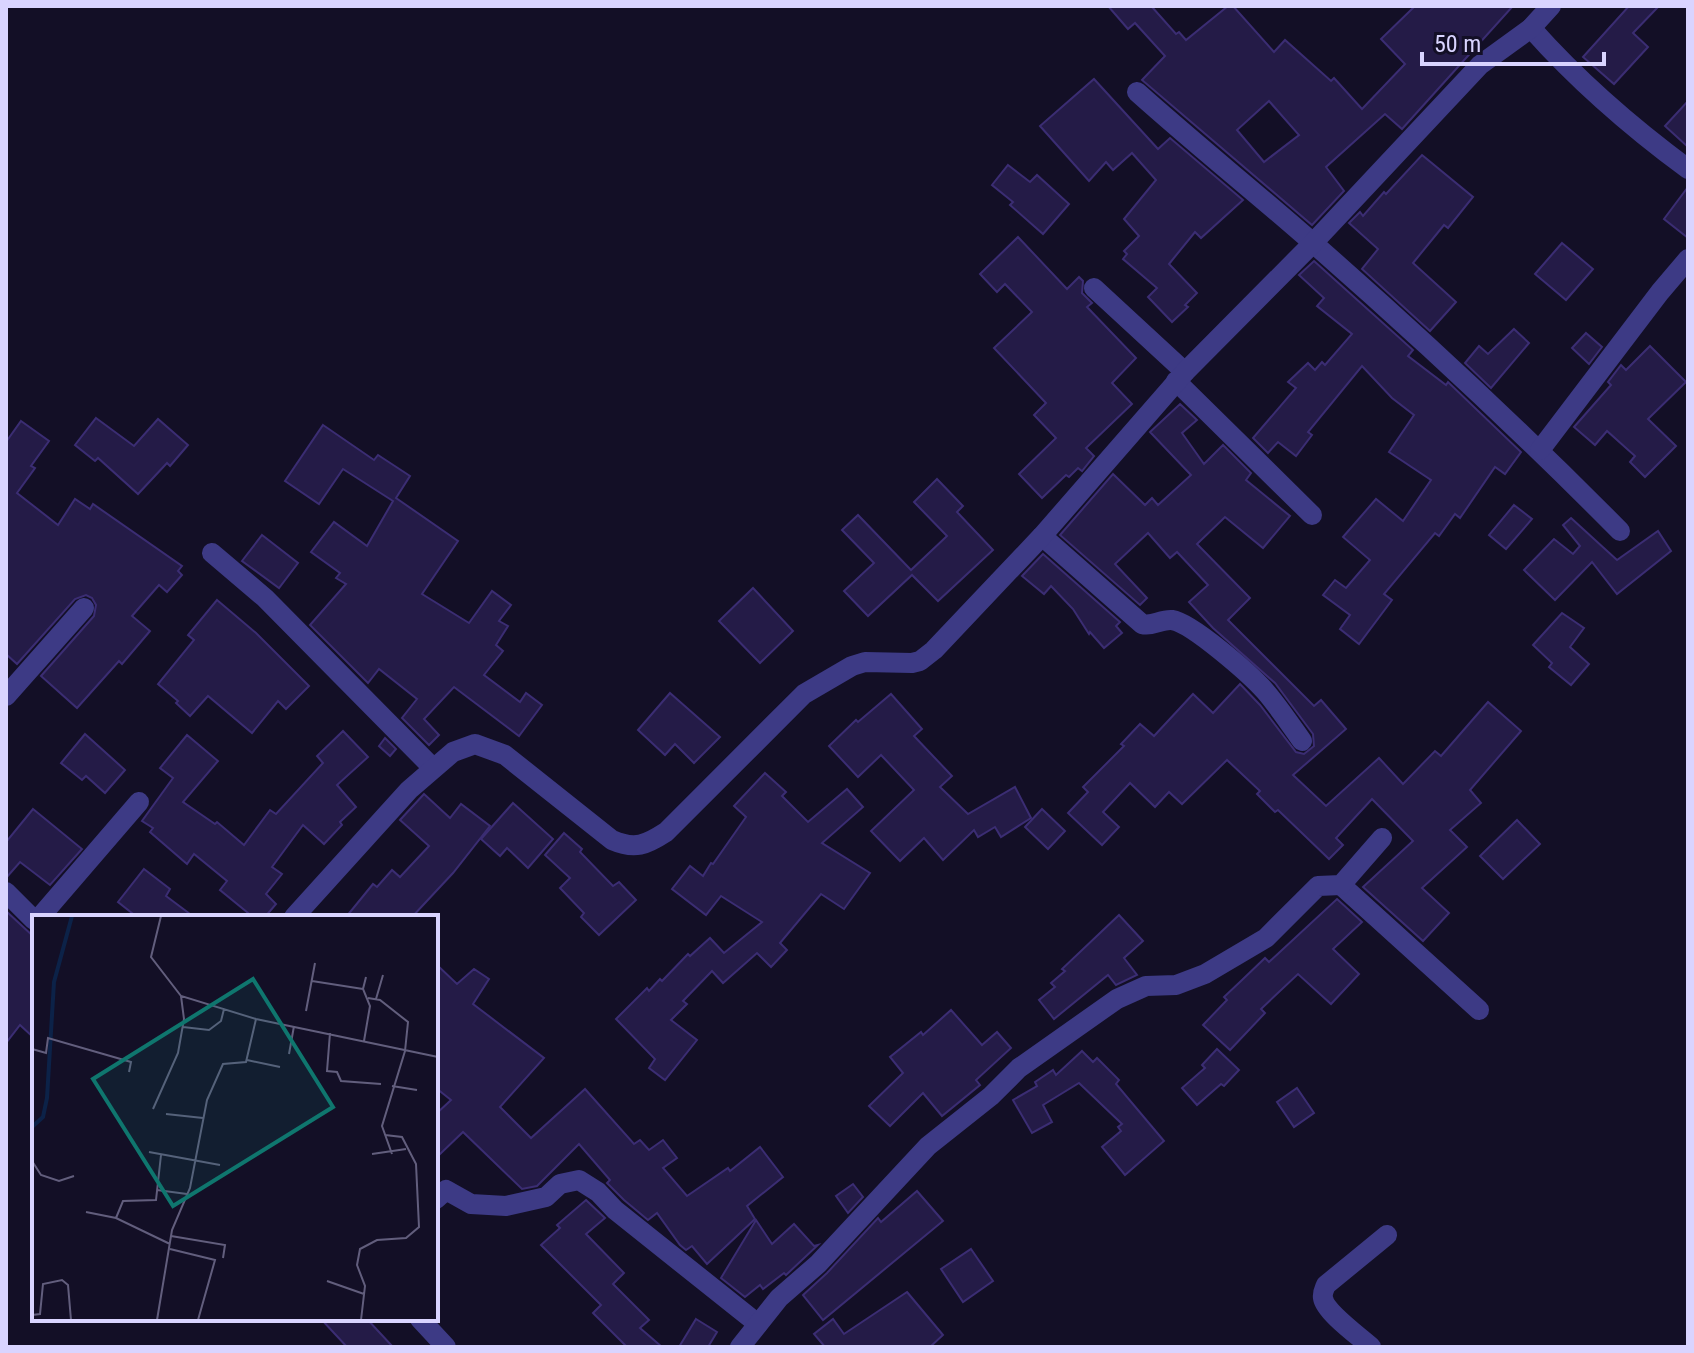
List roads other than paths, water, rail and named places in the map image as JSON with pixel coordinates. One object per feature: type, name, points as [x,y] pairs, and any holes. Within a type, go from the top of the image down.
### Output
[{"type":"street","points":[[296,915],[409,790],[453,752],[475,744],[505,755],[612,840],[638,847],[666,832],[804,694],[852,666],[865,662],[920,661],[1042,536],[1181,376],[1313,243],[1480,65],[1531,28],[1551,6]]},
{"type":"street","points":[[1531,28],[1577,77],[1646,138],[1688,169]]},
{"type":"street","points":[[1137,92],[1203,152],[1313,243],[1540,450],[1620,531]]},
{"type":"street","points":[[1540,450],[1688,259]]},
{"type":"street","points":[[1094,288],[1312,515]]},
{"type":"street","points":[[1042,536],[1142,624],[1149,626],[1173,620],[1214,646],[1264,690],[1302,741]]},
{"type":"street","points":[[212,553],[265,598],[433,768]]},
{"type":"street","points":[[6,696],[84,608]]},
{"type":"street","points":[[42,915],[139,802]]},
{"type":"street","points":[[1341,885],[1382,838]]},
{"type":"street","points":[[740,1347],[779,1298],[818,1264],[928,1146],[991,1096],[1019,1068],[1117,999],[1146,986],[1176,985],[1205,974],[1266,938],[1318,886],[1341,885],[1479,1010]]},
{"type":"street","points":[[6,892],[32,918]]},
{"type":"street","points":[[438,1197],[446,1190],[471,1204],[506,1206],[546,1197],[560,1184],[579,1180],[598,1192],[615,1210],[758,1324]]},
{"type":"street","points":[[1371,1347],[1330,1310],[1323,1301],[1323,1293],[1326,1285],[1387,1235]]},
{"type":"street","points":[[422,1321],[446,1347]]}]
